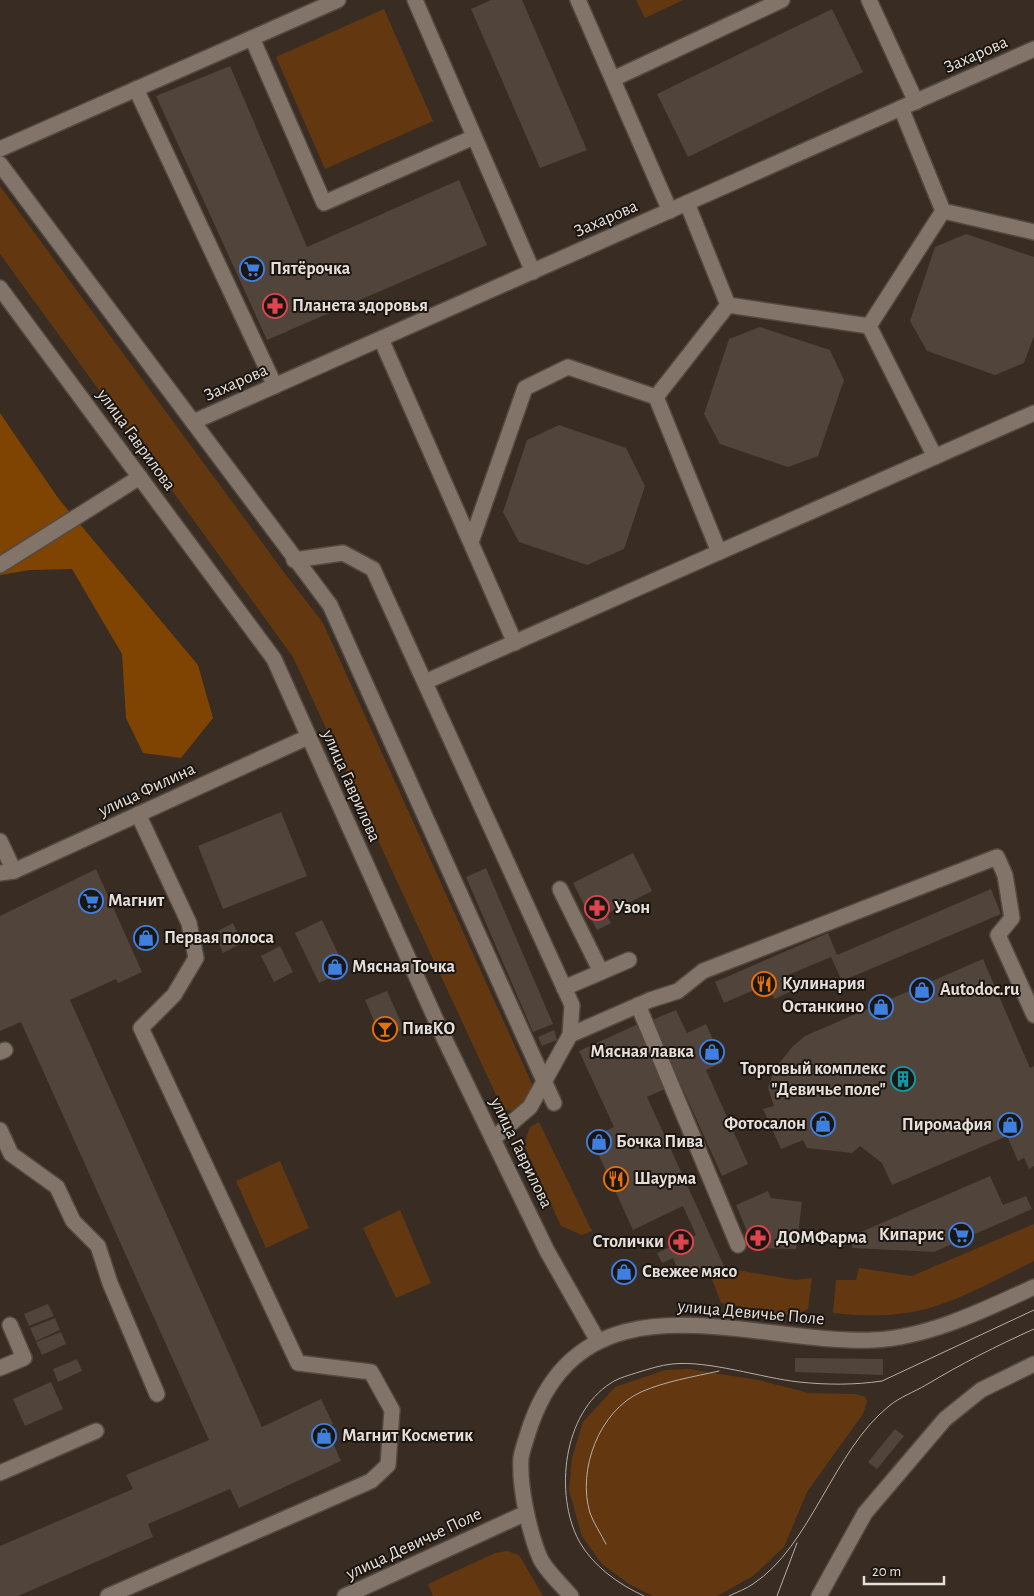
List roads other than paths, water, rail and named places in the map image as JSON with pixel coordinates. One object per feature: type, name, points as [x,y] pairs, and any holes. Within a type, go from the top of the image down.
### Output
[{"type":"street","points":[[0,148],[338,0]]},
{"type":"street","points":[[415,0],[533,272]]},
{"type":"street","points":[[578,0],[670,211]]},
{"type":"street","points":[[613,79],[782,0]]},
{"type":"street","points":[[870,0],[916,102]]},
{"type":"street","points":[[252,38],[324,203],[474,137]]},
{"type":"street","name":"Захарова","points":[[193,422],[1034,49]]},
{"type":"street","points":[[136,89],[275,386]]},
{"type":"street","points":[[901,108],[943,211]]},
{"type":"street","points":[[0,164],[294,560],[330,605],[554,1103]]},
{"type":"street","points":[[687,203],[728,305]]},
{"type":"street","points":[[943,211],[1034,232]]},
{"type":"street","points":[[870,326],[943,211]]},
{"type":"street","name":"улица Гаврилова","points":[[0,288],[274,659],[444,1038],[547,1251],[598,1341]]},
{"type":"street","points":[[728,305],[870,326]]},
{"type":"street","points":[[656,397],[728,305]]},
{"type":"street","points":[[870,326],[934,457]]},
{"type":"street","points":[[381,339],[515,642]]},
{"type":"street","points":[[471,542],[524,388],[568,367],[656,397],[719,552]]},
{"type":"street","points":[[424,682],[1034,413]]},
{"type":"street","points":[[0,565],[140,477]]},
{"type":"street","points":[[294,560],[343,552],[373,569],[572,1005],[570,1035],[530,1106],[494,1138]]},
{"type":"street","name":"улица Филина","points":[[7,872],[308,737]]},
{"type":"street","points":[[108,1596],[371,1481],[388,1465],[392,1410],[371,1372],[298,1363],[141,1028],[174,995],[196,958],[189,923],[138,814]]},
{"type":"street","points":[[0,841],[7,872]]},
{"type":"street","points":[[570,1035],[638,1005],[678,991],[703,971],[997,857],[1005,875],[1012,918],[998,935],[1034,1015]]},
{"type":"street","points":[[560,889],[601,972]]},
{"type":"street","points":[[564,988],[629,960]]},
{"type":"street","points":[[638,1005],[738,1245]]},
{"type":"street","points":[[0,1130],[11,1154],[57,1187],[73,1221],[98,1246],[110,1283],[157,1394]]},
{"type":"street","name":"улица Девичье Поле","points":[[571,1596],[541,1559],[526,1513],[521,1457],[532,1419],[550,1387],[571,1359],[598,1341],[632,1330],[669,1324],[711,1324],[838,1339],[874,1340],[905,1336],[967,1316],[1034,1287]]},
{"type":"street","points":[[0,1368],[24,1358],[10,1325]]},
{"type":"street","points":[[819,1596],[865,1513],[945,1419],[981,1390],[1034,1364]]},
{"type":"street","points":[[0,1473],[96,1431]]},
{"type":"street","name":"улица Девичье Поле","points":[[345,1596],[526,1513]]},
{"type":"tram line","points":[[644,1596],[616,1580],[591,1558],[579,1541],[571,1522],[567,1501],[565,1478],[573,1434],[582,1414],[595,1396],[611,1383],[655,1367],[686,1363],[809,1383],[851,1384],[882,1381],[1034,1310]]},
{"type":"tram line","points":[[729,1596],[753,1584],[773,1567],[791,1546],[807,1523],[852,1447],[869,1425],[889,1406],[902,1397],[992,1349],[1034,1329]]},
{"type":"tram line","points":[[606,1544],[590,1513],[587,1496],[589,1461],[603,1427],[613,1413],[626,1401],[641,1392],[670,1382],[719,1371]]},
{"type":"tram line","points":[[777,1596],[797,1543]]},
{"type":"place","name":"Пятёрочка","points":[[252,269]]},
{"type":"place","name":"Планета здоровья","points":[[275,306]]},
{"type":"place","name":"Магнит","points":[[91,901]]},
{"type":"place","name":"Узон","points":[[597,908]]},
{"type":"place","name":"Первая полоса","points":[[146,938]]},
{"type":"place","name":"Мясная Точка","points":[[335,967]]},
{"type":"place","name":"Кулинария","points":[[764,984]]},
{"type":"place","name":"Autodoc.ru","points":[[922,990]]},
{"type":"place","name":"Останкино","points":[[881,1007]]},
{"type":"place","name":"ПивКО","points":[[385,1029]]},
{"type":"place","name":"Мясная лавка","points":[[712,1052]]},
{"type":"place","name":"Торговый комплекс \"Девичье поле\"","points":[[903,1079]]},
{"type":"place","name":"Фотосалон","points":[[823,1124]]},
{"type":"place","name":"Пиромафия","points":[[1010,1125]]},
{"type":"place","name":"Бочка Пива","points":[[599,1142]]},
{"type":"place","name":"Шаурма","points":[[616,1179]]},
{"type":"place","name":"Кипарис","points":[[961,1235]]},
{"type":"place","name":"ДОМФарма","points":[[758,1238]]},
{"type":"place","name":"Столички","points":[[681,1242]]},
{"type":"place","name":"Свежее мясо","points":[[624,1272]]},
{"type":"place","name":"Магнит Косметик","points":[[324,1436]]}]
